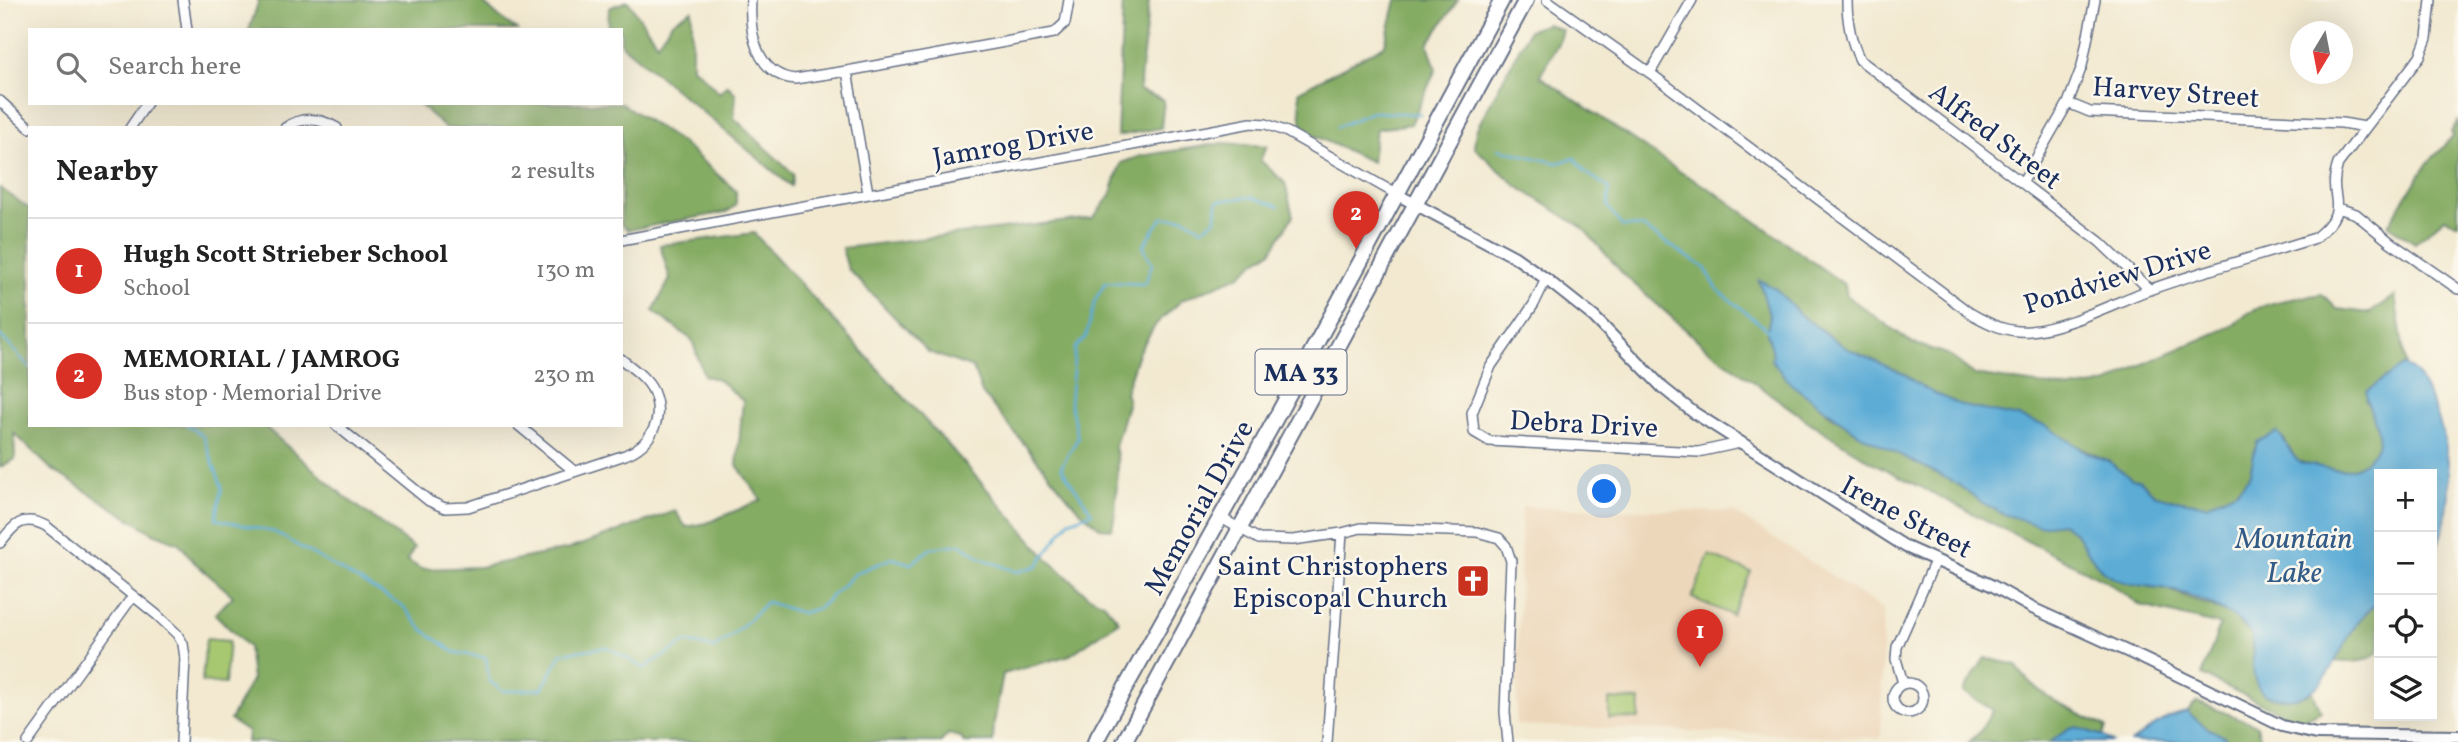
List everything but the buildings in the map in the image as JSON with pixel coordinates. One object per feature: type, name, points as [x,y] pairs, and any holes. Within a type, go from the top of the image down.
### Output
[{"type":"main road","name":"Memorial Drive","points":[[1096,742],[1398,195],[1502,0]]},
{"type":"main road","name":"Memorial Drive","points":[[1124,742],[1526,0]]},
{"type":"street","points":[[183,0],[187,28]]},
{"type":"street","points":[[751,0],[750,23],[753,40],[761,57],[774,71],[795,79],[1054,33],[1065,23],[1069,0]]},
{"type":"street","name":"Pondview Drive","points":[[1547,0],[1932,285],[1989,324],[2012,331],[2031,331],[2062,323],[2150,290],[2315,238],[2335,218],[2338,208]]},
{"type":"street","points":[[1650,74],[1692,0]]},
{"type":"street","name":"Alfred Street","points":[[1847,0],[1847,21],[1852,43],[1860,60],[2100,242],[2150,290]]},
{"type":"street","points":[[2022,183],[2068,103],[2082,66],[2095,0]]},
{"type":"street","points":[[2431,0],[2427,38],[2420,56],[2338,164],[2333,177],[2338,208],[2356,214],[2390,242],[2458,289]]},
{"type":"street","points":[[847,71],[868,193]]},
{"type":"street","points":[[0,101],[28,126]]},
{"type":"street","name":"Harvey Street","points":[[2068,103],[2090,112],[2330,122],[2365,127]]},
{"type":"street","points":[[131,126],[147,105]]},
{"type":"street","points":[[288,126],[295,121],[307,119],[332,126]]},
{"type":"street","name":"Jamrog Drive","points":[[623,240],[1258,122],[1287,132],[1398,195]]},
{"type":"street","name":"Irene Street","points":[[1398,195],[1515,257],[1594,317],[1663,388],[1693,412],[1874,528],[1935,561],[1993,586],[2032,608],[2282,726],[2316,734],[2433,739],[2458,736]]},
{"type":"street","name":"Debra Drive","points":[[1546,279],[1534,304],[1491,366],[1472,414],[1474,432],[1489,441],[1672,451],[1698,452],[1740,443]]},
{"type":"street","points":[[338,427],[422,496],[445,508],[468,507],[637,450],[651,437],[656,411],[653,391],[623,361]]},
{"type":"street","points":[[520,427],[574,471]]},
{"type":"street","points":[[1221,518],[1259,540],[1293,540],[1361,528],[1477,532],[1499,538],[1506,545],[1511,561],[1506,712],[1508,742]]},
{"type":"street","points":[[0,543],[20,522],[27,520],[46,526],[177,634],[183,644],[181,742]]},
{"type":"street","points":[[1327,742],[1342,533]]},
{"type":"street","points":[[1903,683],[1896,659],[1897,647],[1935,561]]},
{"type":"street","points":[[28,742],[134,596]]},
{"type":"shaded area","points":[[1522,507],[1733,512],[1883,609],[1881,738],[1516,725]]},
{"type":"green space","points":[[259,0],[480,0],[514,28],[250,28]]},
{"type":"green space","points":[[1123,0],[1149,0],[1139,90],[1164,100],[1161,128],[1117,136]]},
{"type":"green space","points":[[1396,0],[1458,0],[1428,44],[1436,69],[1411,124],[1376,129],[1372,162],[1302,130],[1299,91],[1385,45]]},
{"type":"green space","points":[[628,1],[657,43],[672,22],[692,10],[692,68],[719,93],[727,85],[736,94],[734,118],[793,174],[791,186],[623,46],[623,28],[608,28],[609,8]]},
{"type":"green space","points":[[1547,24],[1562,30],[1540,76],[1679,171],[1715,192],[1845,285],[1847,296],[1912,343],[1947,354],[1975,375],[2070,389],[2109,383],[2139,366],[2234,325],[2253,311],[2275,302],[2322,294],[2337,309],[2370,313],[2395,296],[2406,366],[2366,399],[2376,418],[2379,432],[2375,453],[2359,466],[2348,469],[2324,468],[2298,460],[2283,438],[2257,442],[2249,477],[2237,491],[2206,505],[2154,494],[2139,480],[2132,479],[2108,461],[2019,417],[1963,406],[1925,389],[1904,374],[1846,348],[1799,314],[1775,288],[1759,281],[1770,317],[1767,332],[1773,354],[1826,412],[1859,434],[1956,483],[1983,503],[2039,526],[2061,523],[2150,587],[2167,589],[2232,615],[2251,634],[2253,666],[2306,696],[2312,690],[2321,711],[2300,722],[2202,675],[2220,625],[2142,606],[2104,580],[1873,463],[1812,424],[1704,346],[1624,275],[1583,228],[1518,187],[1474,147],[1476,130],[1529,30]]},
{"type":"green space","points":[[623,104],[682,143],[736,191],[736,205],[727,212],[628,230],[623,226],[623,126],[443,126],[420,105]]},
{"type":"green space","points":[[2458,121],[2458,224],[2445,218],[2415,243],[2388,225],[2427,164],[2453,136],[2451,132]]},
{"type":"green space","points":[[1223,143],[1267,146],[1260,160],[1285,183],[1293,216],[1271,252],[1239,276],[1182,300],[1156,324],[1138,353],[1125,393],[1128,401],[1115,446],[1118,463],[1112,529],[1100,528],[1077,508],[982,393],[973,368],[928,352],[848,269],[842,248],[1093,218],[1110,196],[1121,163],[1140,156]]},
{"type":"green space","points":[[0,188],[28,208],[28,427],[265,427],[345,497],[414,548],[407,560],[421,569],[480,567],[569,549],[675,511],[686,527],[707,523],[761,500],[737,465],[743,401],[718,379],[704,376],[692,340],[653,311],[670,279],[660,245],[754,233],[1048,559],[1087,595],[1104,603],[1119,621],[1070,655],[1003,674],[993,742],[963,742],[961,737],[948,734],[941,742],[247,742],[248,732],[230,720],[252,679],[248,647],[215,614],[233,596],[194,562],[179,543],[153,533],[51,469],[14,433],[15,459],[0,467]]},
{"type":"green space","points":[[1709,555],[1751,572],[1732,615],[1692,598]]},
{"type":"green space","points":[[2374,607],[2374,656],[2359,661],[2335,661],[2359,620]]},
{"type":"green space","points":[[206,639],[229,641],[225,684],[202,682]]},
{"type":"green space","points":[[1985,658],[2016,665],[2033,686],[2044,694],[2106,727],[2103,736],[2075,727],[2069,728],[2051,742],[1969,742],[1979,733],[1993,710],[1963,692]]},
{"type":"green space","points":[[1609,699],[1640,700],[1639,719],[1609,718]]},
{"type":"green space","points":[[2197,702],[2257,725],[2261,742],[2226,742],[2225,737],[2207,728],[2187,712]]},
{"type":"water","name":"Mountain Lake","points":[[1759,280],[1775,288],[1799,314],[1846,348],[1904,374],[1925,389],[1963,406],[2019,417],[2046,426],[2088,453],[2108,461],[2132,479],[2139,480],[2154,494],[2206,505],[2237,491],[2249,477],[2257,442],[2277,432],[2293,456],[2303,464],[2345,470],[2364,462],[2373,453],[2378,442],[2367,391],[2403,366],[2408,367],[2418,376],[2436,412],[2447,453],[2449,496],[2440,538],[2437,545],[2437,469],[2374,469],[2374,607],[2355,627],[2326,677],[2314,689],[2299,697],[2268,696],[2257,685],[2253,671],[2251,634],[2235,618],[2188,595],[2111,577],[2096,564],[2076,533],[2062,523],[2039,526],[2001,513],[1956,483],[1859,434],[1791,384],[1771,359],[1773,354],[1767,332],[1770,317]]},
{"type":"water","points":[[2187,712],[2207,728],[2225,737],[2226,742],[2132,742],[2165,719]]},
{"type":"water","points":[[2075,727],[2103,736],[2112,742],[2051,742],[2069,728]]},
{"type":"waterway","points":[[1337,127],[1372,112],[1420,114]]},
{"type":"waterway","points":[[1498,149],[1557,163],[1575,158],[1585,172],[1609,188],[1608,207],[1622,226],[1642,227],[1705,268],[1718,290],[1769,331]]},
{"type":"waterway","points":[[190,427],[203,436],[222,487],[216,519],[274,532],[403,606],[422,629],[454,652],[486,658],[489,681],[503,691],[542,689],[562,653],[607,647],[644,668],[686,642],[714,648],[734,634],[767,602],[802,613],[819,608],[856,573],[892,558],[911,564],[931,548],[961,544],[981,558],[1017,572],[1037,566],[1069,521],[1092,513],[1061,467],[1078,438],[1070,403],[1075,348],[1086,337],[1095,300],[1106,282],[1145,284],[1152,264],[1143,246],[1162,218],[1185,218],[1202,229],[1216,219],[1217,201],[1251,197],[1278,206]]},
{"type":"waterway","points":[[0,335],[28,366]]},
{"type":"place","name":"MEMORIAL / JAMROG","points":[[1356,249]]},
{"type":"place","name":"Saint Christophers Episcopal Church","points":[[1473,581]]},
{"type":"place","name":"Hugh Scott Strieber School","points":[[1700,667]]}]
